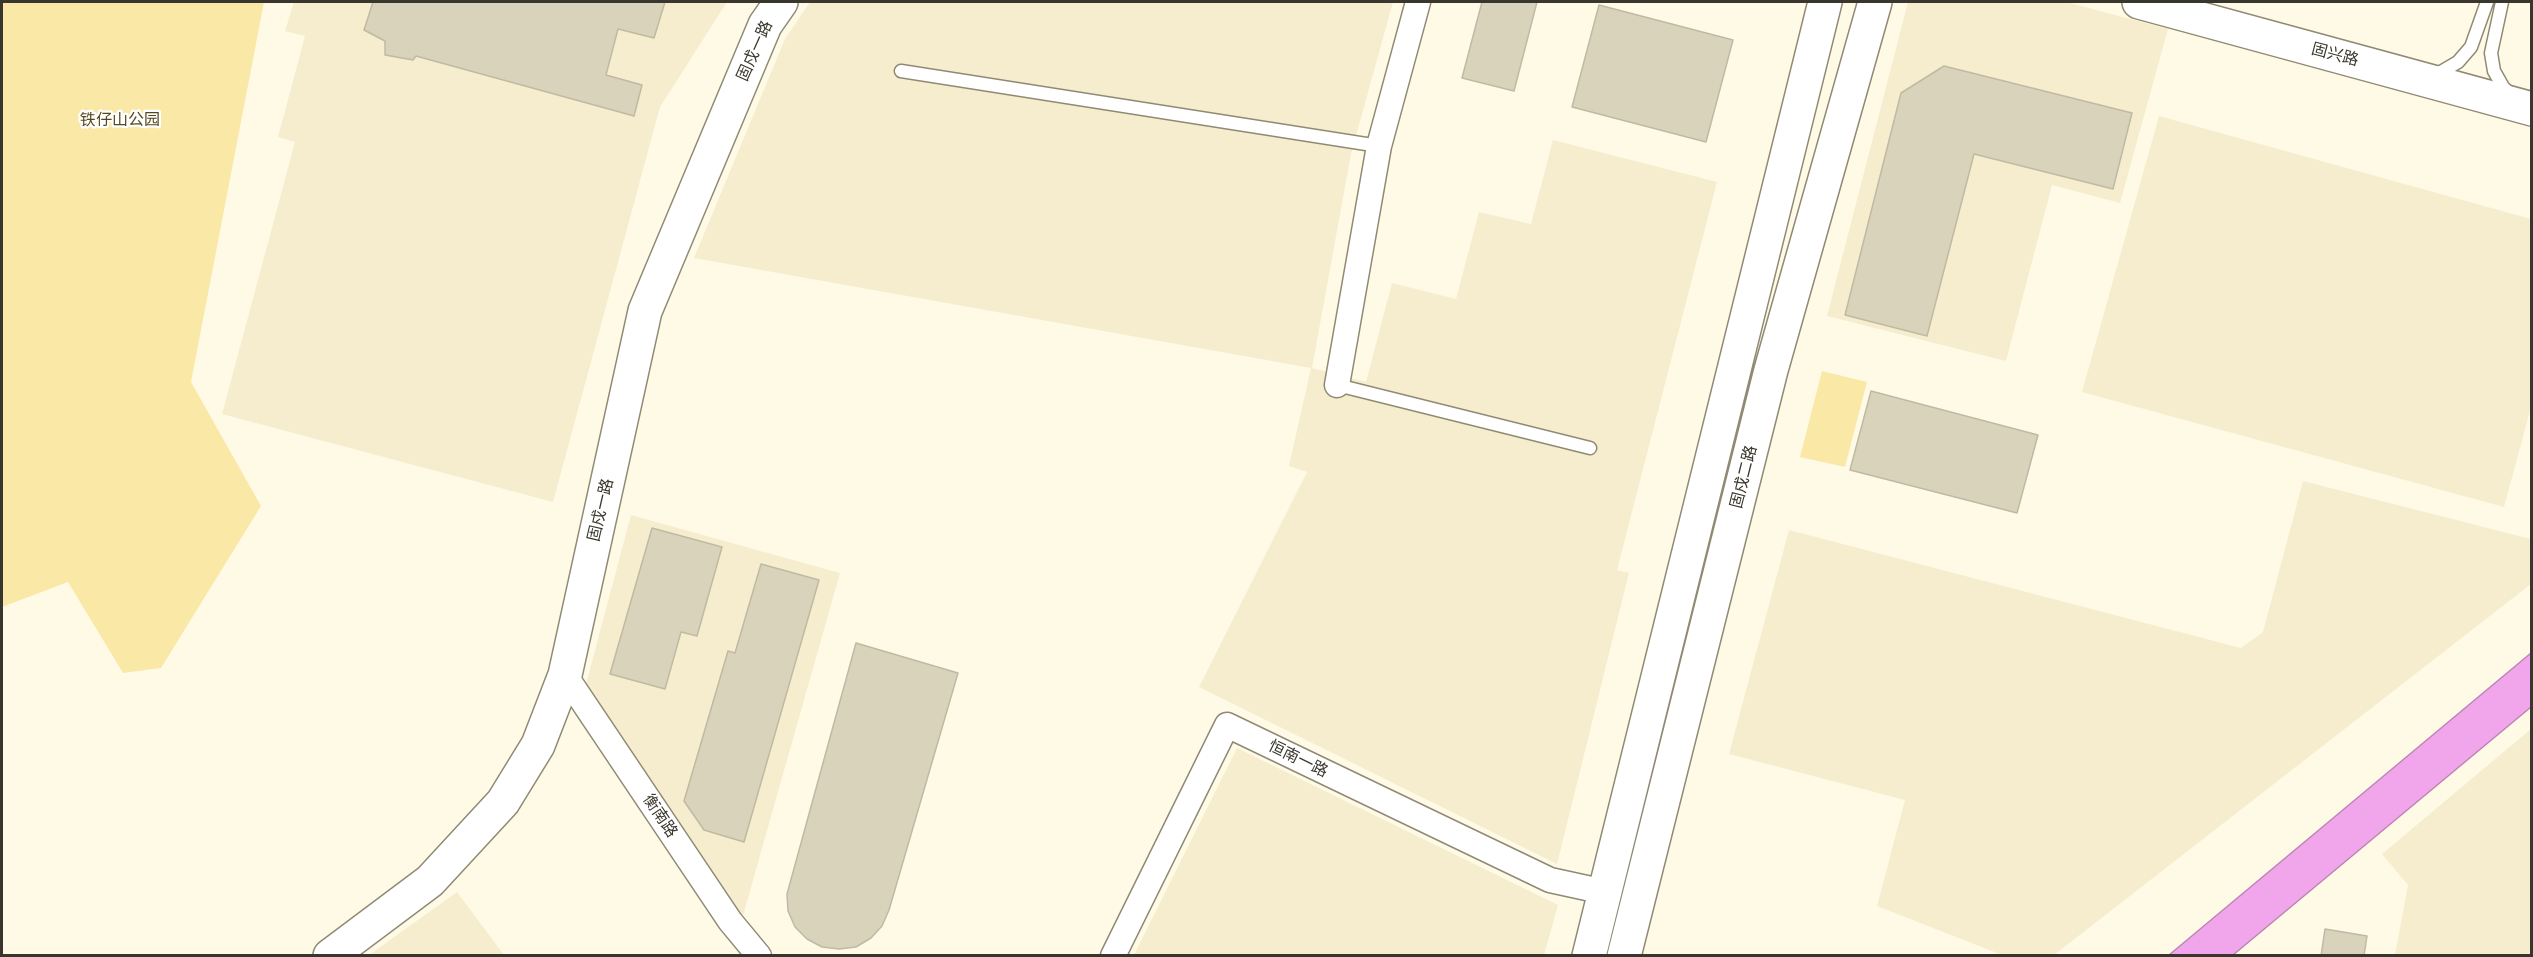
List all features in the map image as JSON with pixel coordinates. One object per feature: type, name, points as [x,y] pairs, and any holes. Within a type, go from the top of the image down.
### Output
[{"type":"street","name":"固戍一路","points":[[330,956],[430,881],[503,802],[537,745],[565,675],[645,311],[765,25],[781,2]]},
{"type":"street","points":[[1337,385],[1379,146],[1418,2]]},
{"type":"street","points":[[1589,956],[1825,2]]},
{"type":"street","name":"固戍二路","points":[[1624,956],[1771,370],[1875,2]]},
{"type":"street","name":"固兴路","points":[[2139,2],[2532,109]]},
{"type":"street","name":"衡南路","points":[[565,675],[730,921],[759,956]]},
{"type":"street","name":"恒南一路","points":[[1113,956],[1227,725],[1550,880],[1605,892]]},
{"type":"lane","points":[[2402,73],[2421,75],[2440,72],[2458,62],[2471,47],[2487,2]]},
{"type":"lane","points":[[2502,2],[2492,44],[2494,71],[2503,87],[2516,100],[2532,109]]},
{"type":"lane","points":[[901,71],[1379,146]]},
{"type":"lane","points":[[1337,385],[1590,448]]},
{"type":"shaded area","points":[[294,2],[727,2],[660,107],[553,502],[222,414],[295,142],[278,137],[305,36],[285,31]]},
{"type":"shaded area","points":[[810,2],[1393,2],[1351,154],[1312,368],[1366,382],[1392,283],[1456,299],[1479,212],[1531,224],[1553,140],[1717,182],[1617,570],[1629,573],[1557,864],[1199,687],[1307,472],[1289,466],[1311,368],[694,258],[785,39]]},
{"type":"shaded area","points":[[1908,2],[2066,2],[2168,29],[2120,203],[2052,185],[2006,361],[1827,316]]},
{"type":"shaded area","points":[[2159,116],[2531,219],[2531,407],[2504,507],[2082,392]]},
{"type":"shaded area","points":[[2303,481],[2531,539],[2531,584],[2054,955],[2002,955],[1877,906],[1905,800],[1729,754],[1789,530],[2241,648],[2263,632]]},
{"type":"shaded area","points":[[631,515],[840,573],[742,919],[586,684]]},
{"type":"shaded area","points":[[2531,653],[2531,707],[2233,955],[2169,955]]},
{"type":"shaded area","points":[[2531,729],[2531,955],[2395,955],[2408,885],[2382,854]]},
{"type":"shaded area","points":[[1237,748],[1558,905],[1544,955],[1134,955]]},
{"type":"shaded area","points":[[457,892],[504,955],[369,955]]},
{"type":"green space","name":"铁仔山公园","points":[[2,2],[264,2],[191,382],[261,506],[161,668],[123,673],[68,582],[2,607]]},
{"type":"green space","points":[[1822,371],[1867,382],[1845,467],[1800,457]]},
{"type":"building","points":[[373,2],[665,2],[654,38],[618,29],[606,75],[642,85],[634,116],[416,56],[413,60],[385,55],[385,41],[364,30]]},
{"type":"building","points":[[1482,2],[1537,2],[1514,91],[1462,78]]},
{"type":"building","points":[[1599,5],[1733,40],[1706,142],[1572,107]]},
{"type":"building","points":[[1944,66],[2132,113],[2113,189],[1974,154],[1927,336],[1845,315],[1901,93]]},
{"type":"building","points":[[1871,391],[2038,435],[2017,513],[1850,470]]},
{"type":"building","points":[[652,528],[722,547],[697,636],[681,632],[665,689],[610,674]]},
{"type":"building","points":[[761,564],[819,580],[744,842],[704,830],[684,801],[728,651],[735,653]]},
{"type":"building","points":[[856,643],[958,673],[889,910],[882,926],[871,938],[856,947],[839,949],[822,947],[807,939],[795,927],[788,911],[787,894]]},
{"type":"building","points":[[2325,929],[2367,936],[2364,956],[2321,956]]}]
